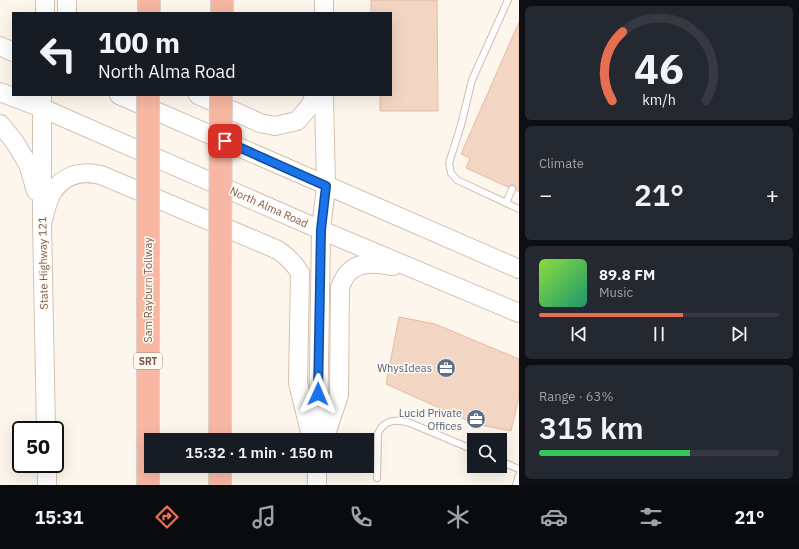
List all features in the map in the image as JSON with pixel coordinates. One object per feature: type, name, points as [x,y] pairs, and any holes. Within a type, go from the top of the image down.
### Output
[{"type":"highway","points":[[149,0],[149,12]]},
{"type":"highway","points":[[222,0],[222,12]]},
{"type":"highway","name":"Sam Rayburn Tollway","points":[[148,96],[148,485]]},
{"type":"highway","points":[[220,433],[221,96]]},
{"type":"highway","points":[[220,473],[220,485]]},
{"type":"main road","points":[[45,12],[46,0]]},
{"type":"main road","points":[[67,0],[68,12]]},
{"type":"main road","points":[[324,0],[324,12]]},
{"type":"main road","points":[[0,46],[12,52]]},
{"type":"main road","name":"North Alma Road","points":[[0,92],[12,95]]},
{"type":"main road","name":"North Alma Road","points":[[17,96],[42,102],[321,230],[519,313]]},
{"type":"main road","points":[[121,96],[519,269]]},
{"type":"main road","points":[[200,96],[260,122],[276,126],[297,120],[310,106],[315,96]]},
{"type":"main road","points":[[318,433],[321,230],[326,186],[324,96]]},
{"type":"main road","name":"State Highway 121","points":[[42,102],[42,223],[46,421]]},
{"type":"main road","points":[[0,124],[14,141],[28,164],[36,192],[42,223]]},
{"type":"main road","points":[[42,223],[51,194],[59,184],[65,179],[74,175],[92,173],[101,175],[278,250],[287,256],[294,263],[300,273],[298,383],[310,433]]},
{"type":"main road","points":[[326,433],[339,395],[340,287],[347,274],[358,266],[370,263],[418,270]]},
{"type":"main road","points":[[490,301],[500,296],[511,297],[519,300]]},
{"type":"main road","points":[[47,473],[48,485]]},
{"type":"main road","points":[[317,473],[317,485]]},
{"type":"lane","points":[[508,0],[472,80],[461,125],[449,163],[451,173],[457,180],[519,209]]},
{"type":"lane","points":[[506,203],[512,189]]},
{"type":"lane","points":[[377,478],[378,433],[385,423],[392,420],[400,420],[410,423],[467,447]]},
{"type":"lane","points":[[507,464],[519,469]]},
{"type":"lane","points":[[516,485],[519,475]]},
{"type":"building","points":[[371,0],[437,0],[438,111],[380,111],[380,96],[392,96],[392,12],[371,12]]},
{"type":"building","points":[[519,22],[519,192],[516,190],[514,185],[508,187],[466,168],[470,158],[461,154]]},
{"type":"building","points":[[399,317],[435,324],[519,359],[519,397],[511,431],[475,424],[386,384]]},
{"type":"place","name":"WhysIdeas","points":[[446,368]]},
{"type":"place","name":"Lucid Private Offices","points":[[476,419]]},
{"type":"route","points":[[225,141],[326,186],[321,230],[318,394]]}]
